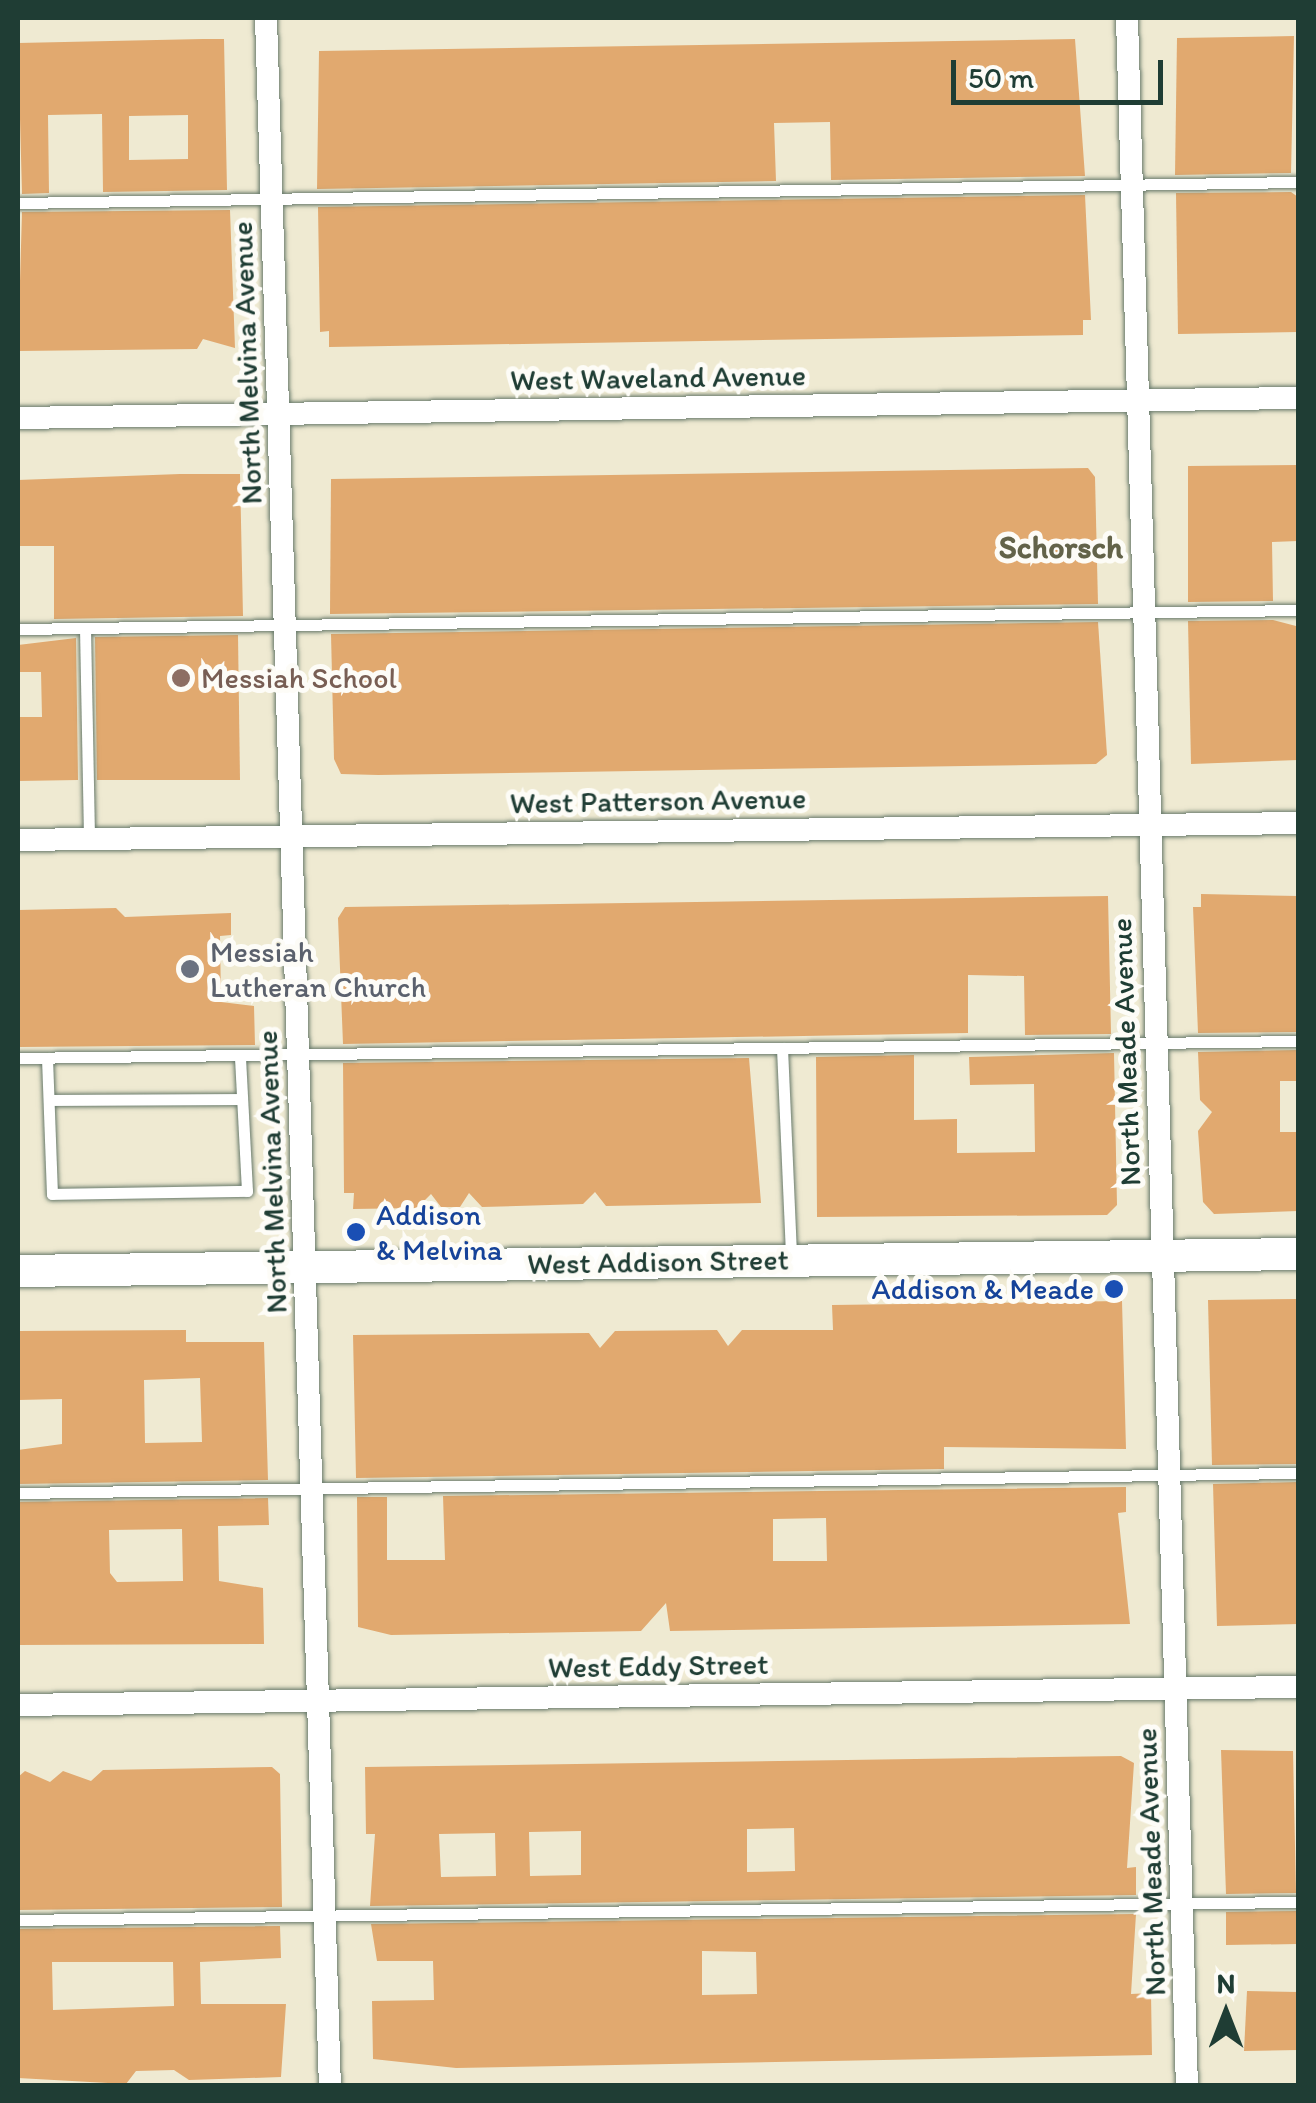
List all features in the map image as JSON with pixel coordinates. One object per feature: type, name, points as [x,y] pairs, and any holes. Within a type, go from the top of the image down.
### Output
[{"type":"street","name":"North Melvina Avenue","points":[[266,18],[330,2086]]},
{"type":"street","name":"North Meade Avenue","points":[[1126,18],[1187,2086]]},
{"type":"street","name":"West Waveland Avenue","points":[[18,418],[1298,398]]},
{"type":"street","name":"West Patterson Avenue","points":[[18,840],[1298,822]]},
{"type":"street","name":"West Addison Street","points":[[18,1271],[1298,1254]]},
{"type":"street","name":"West Eddy Street","points":[[18,1705],[1298,1687]]},
{"type":"lane","points":[[18,203],[1298,182]]},
{"type":"lane","points":[[18,629],[1298,610]]},
{"type":"lane","points":[[86,628],[88,839]]},
{"type":"lane","points":[[18,1058],[1298,1041]]},
{"type":"lane","points":[[782,1048],[791,1260]]},
{"type":"lane","points":[[48,1058],[52,1194],[246,1191],[240,1056]]},
{"type":"lane","points":[[49,1100],[242,1098]]},
{"type":"lane","points":[[18,1493],[1298,1473]]},
{"type":"lane","points":[[18,1920],[1298,1902]]},
{"type":"building","points":[[1294,36],[1291,173],[1175,175],[1177,38]]},
{"type":"building","points":[[224,39],[227,190],[103,192],[102,114],[48,115],[49,193],[22,194],[18,43]],"holes":[[[188,115],[188,159],[129,160],[129,116]]]},
{"type":"building","points":[[1075,39],[1085,176],[831,180],[830,122],[774,123],[776,181],[317,189],[319,51]]},
{"type":"building","points":[[1291,192],[1298,197],[1298,332],[1178,334],[1176,193]]},
{"type":"building","points":[[1085,195],[1091,320],[1083,320],[1083,335],[329,347],[329,331],[320,332],[318,207]]},
{"type":"building","points":[[230,210],[235,348],[203,339],[197,349],[18,351],[22,212]]},
{"type":"building","points":[[1298,465],[1298,541],[1272,542],[1273,601],[1188,602],[1188,466]]},
{"type":"building","points":[[1088,468],[1095,477],[1098,604],[330,614],[331,479]]},
{"type":"building","points":[[240,474],[243,616],[54,619],[54,546],[18,546],[18,480]]},
{"type":"building","points":[[1273,620],[1296,626],[1298,760],[1191,764],[1188,621]]},
{"type":"building","points":[[1098,622],[1107,755],[1096,764],[378,775],[341,774],[334,759],[331,634]]},
{"type":"building","points":[[238,635],[240,780],[97,780],[95,637]]},
{"type":"building","points":[[76,638],[78,780],[18,781],[18,717],[42,717],[41,672],[18,672],[18,645]]},
{"type":"building","points":[[1201,894],[1298,896],[1298,1032],[1198,1033],[1193,907],[1201,907]]},
{"type":"building","points":[[1108,896],[1111,1034],[1025,1035],[1024,976],[968,975],[968,1033],[343,1044],[338,918],[345,907]]},
{"type":"building","points":[[116,908],[125,917],[231,913],[231,935],[220,936],[221,1002],[254,1006],[255,1045],[18,1047],[18,910]]},
{"type":"building","points":[[1298,1050],[1298,1081],[1280,1081],[1280,1132],[1298,1132],[1298,1211],[1214,1214],[1203,1202],[1198,1131],[1212,1112],[1200,1100],[1198,1052]]},
{"type":"building","points":[[1114,1053],[1117,1205],[1107,1215],[817,1217],[816,1057],[914,1055],[914,1120],[957,1119],[957,1153],[1035,1152],[1034,1084],[970,1085],[969,1057]]},
{"type":"building","points":[[749,1058],[761,1203],[606,1206],[595,1192],[583,1204],[482,1207],[469,1193],[460,1207],[441,1207],[431,1194],[417,1208],[353,1209],[354,1193],[344,1193],[343,1063]]},
{"type":"building","points":[[1298,1299],[1298,1464],[1212,1465],[1208,1300]]},
{"type":"building","points":[[1122,1301],[1126,1449],[944,1447],[944,1469],[356,1478],[353,1335],[589,1333],[600,1348],[615,1331],[717,1330],[728,1346],[742,1330],[833,1330],[832,1305]]},
{"type":"building","points":[[186,1330],[186,1342],[264,1342],[268,1480],[18,1484],[18,1450],[62,1444],[62,1399],[18,1400],[18,1331]],"holes":[[[200,1378],[202,1442],[145,1443],[144,1380]]]},
{"type":"building","points":[[1298,1482],[1298,1624],[1217,1626],[1213,1484]]},
{"type":"building","points":[[1126,1487],[1126,1512],[1118,1513],[1130,1624],[670,1631],[666,1603],[641,1631],[391,1635],[358,1627],[357,1497],[387,1497],[387,1560],[445,1560],[443,1496]],"holes":[[[826,1518],[827,1561],[773,1561],[773,1519]]]},
{"type":"building","points":[[268,1498],[269,1525],[218,1526],[219,1581],[263,1588],[264,1644],[18,1645],[18,1502]],"holes":[[[182,1529],[183,1581],[117,1582],[110,1573],[109,1530]]]},
{"type":"building","points":[[1221,1750],[1293,1751],[1296,1893],[1226,1894]]},
{"type":"building","points":[[1121,1756],[1134,1763],[1127,1868],[1136,1867],[1136,1895],[370,1906],[375,1834],[366,1834],[365,1767]],"holes":[[[794,1828],[795,1871],[747,1872],[747,1829]],[[581,1831],[581,1875],[530,1876],[529,1832]],[[495,1833],[496,1876],[441,1877],[439,1834]]]},
{"type":"building","points":[[272,1767],[280,1774],[282,1907],[18,1910],[18,1777],[25,1771],[50,1782],[63,1771],[91,1781],[103,1770]]},
{"type":"building","points":[[1296,1911],[1297,1944],[1226,1945],[1226,1912]]},
{"type":"building","points":[[1136,1914],[1131,1994],[1151,1993],[1152,2055],[456,2068],[373,2059],[372,2001],[434,2000],[433,1961],[377,1961],[371,1924]],"holes":[[[702,1951],[756,1952],[757,1994],[702,1995]]]},
{"type":"building","points":[[280,1926],[281,1958],[200,1962],[201,2004],[286,2004],[281,2077],[189,2080],[174,2070],[136,2071],[126,2084],[18,2078],[18,1929]],"holes":[[[52,1962],[173,1962],[174,2006],[53,2010]]]},
{"type":"building","points":[[1247,1991],[1298,1992],[1298,2050],[1244,2051]]},
{"type":"place","name":"Messiah School","points":[[181,678]]},
{"type":"place","name":"Messiah Lutheran Church","points":[[190,969]]},
{"type":"place","name":"Addison & Melvina","points":[[356,1232]]},
{"type":"place","name":"Addison & Meade","points":[[1114,1289]]},
{"type":"district","name":"Schorsch","points":[[1061,547]]}]
